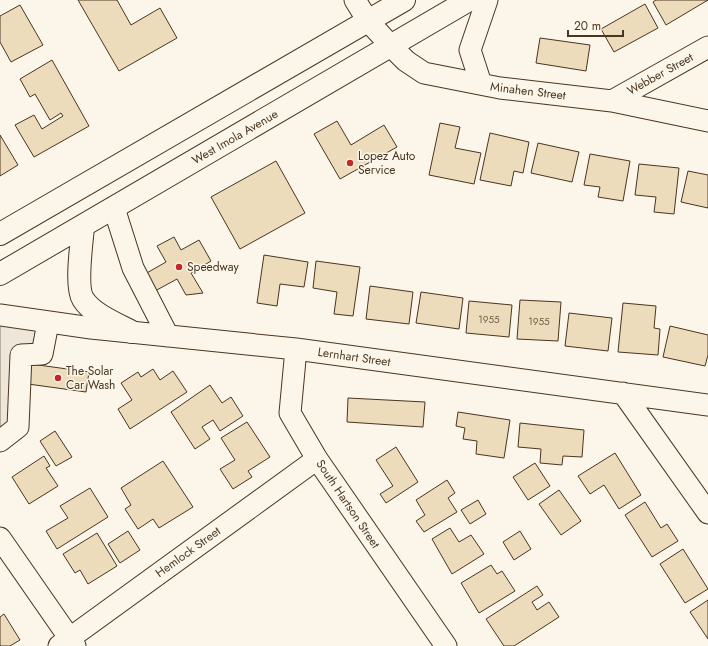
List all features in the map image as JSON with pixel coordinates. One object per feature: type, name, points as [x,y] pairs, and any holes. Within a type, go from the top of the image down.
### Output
[{"type":"main road","points":[[0,234],[404,0]]},
{"type":"main road","name":"West Imola Avenue","points":[[0,274],[469,0]]},
{"type":"main road","points":[[83,226],[79,279],[82,299],[95,311],[132,332]]},
{"type":"street","name":"Minahen Street","points":[[355,0],[368,21],[391,46],[406,61],[424,73],[500,88],[612,101],[708,122]]},
{"type":"street","points":[[481,84],[470,50],[487,0]]},
{"type":"street","name":"Webber Street","points":[[612,101],[708,47]]},
{"type":"street","points":[[114,208],[133,268],[168,336]]},
{"type":"street","name":"Lernhart Street","points":[[0,315],[48,323],[296,349],[708,405]]},
{"type":"street","points":[[0,441],[18,427],[21,355],[42,354],[48,323]]},
{"type":"street","name":"South Hartson Street","points":[[296,349],[290,413],[317,459],[446,646]]},
{"type":"street","points":[[623,393],[708,514]]},
{"type":"street","name":"Hemlock Street","points":[[68,643],[317,459]]},
{"type":"street","points":[[0,538],[68,643]]},
{"type":"shaded area","points":[[0,315],[48,323],[42,354],[21,355],[18,427],[0,441]]},
{"type":"building","points":[[78,0],[117,0],[131,25],[160,8],[177,38],[119,71]]},
{"type":"building","points":[[656,0],[708,0],[666,25],[653,2]]},
{"type":"building","points":[[645,4],[658,28],[614,52],[601,29]]},
{"type":"building","points":[[20,5],[43,45],[11,62],[0,42],[0,16]]},
{"type":"building","points":[[540,38],[590,45],[586,71],[536,63]]},
{"type":"building","points":[[52,60],[89,126],[34,157],[15,125],[34,115],[42,129],[63,116],[61,113],[50,120],[35,94],[30,97],[20,79]]},
{"type":"building","name":"Lopez Auto Service","points":[[337,121],[351,145],[384,125],[397,147],[340,179],[314,134]]},
{"type":"building","points":[[440,123],[460,127],[455,148],[481,153],[474,184],[429,175]]},
{"type":"building","points":[[490,133],[529,142],[523,173],[514,171],[511,186],[480,180]]},
{"type":"building","points":[[0,135],[18,165],[0,176]]},
{"type":"building","points":[[538,143],[579,152],[572,182],[531,173]]},
{"type":"building","points":[[590,154],[630,161],[623,201],[598,197],[600,187],[584,185]]},
{"type":"building","points":[[276,161],[305,213],[240,249],[211,197]]},
{"type":"building","points":[[639,164],[679,168],[674,214],[654,212],[656,197],[635,195]]},
{"type":"building","points":[[688,171],[708,175],[708,208],[681,202]]},
{"type":"building","name":"Speedway","points":[[174,237],[181,250],[199,240],[211,261],[191,273],[203,293],[186,295],[177,279],[155,291],[145,274],[166,262],[157,246]]},
{"type":"building","points":[[264,255],[308,262],[304,287],[280,284],[277,306],[257,303]]},
{"type":"building","points":[[316,261],[360,267],[353,316],[334,314],[337,292],[313,288]]},
{"type":"building","points":[[370,286],[413,292],[409,324],[366,319]]},
{"type":"building","points":[[421,292],[463,298],[459,329],[416,323]]},
{"type":"building","points":[[520,300],[561,302],[558,341],[517,339]]},
{"type":"building","points":[[469,301],[512,305],[509,337],[466,333]]},
{"type":"building","points":[[623,303],[656,306],[654,328],[660,329],[658,355],[618,352]]},
{"type":"building","points":[[569,313],[612,318],[608,351],[565,346]]},
{"type":"building","points":[[670,326],[708,335],[708,355],[705,366],[663,357]]},
{"type":"building","name":"The Solar Car Wash","points":[[31,364],[89,372],[86,392],[28,384]]},
{"type":"building","points":[[153,369],[160,380],[173,371],[187,392],[130,429],[118,409],[132,400],[121,383],[138,372],[141,377]]},
{"type":"building","points":[[210,385],[222,403],[231,397],[243,416],[220,431],[213,420],[202,427],[210,439],[195,449],[171,412]]},
{"type":"building","points":[[348,398],[425,402],[423,427],[347,422]]},
{"type":"building","points":[[458,412],[510,420],[504,458],[476,454],[477,441],[463,439],[465,428],[456,426]]},
{"type":"building","points":[[247,422],[270,457],[248,471],[252,477],[233,489],[220,469],[235,460],[221,438]]},
{"type":"building","points":[[520,423],[584,430],[582,457],[563,456],[562,465],[540,463],[541,449],[518,447]]},
{"type":"building","points":[[55,431],[72,457],[56,466],[40,441]]},
{"type":"building","points":[[396,447],[418,482],[386,503],[380,494],[393,486],[376,460]]},
{"type":"building","points":[[615,453],[641,495],[619,509],[604,485],[590,494],[578,476]]},
{"type":"building","points":[[44,456],[50,466],[46,468],[58,486],[29,504],[12,477]]},
{"type":"building","points":[[163,461],[193,507],[159,528],[153,519],[138,529],[125,509],[131,505],[121,488]]},
{"type":"building","points":[[535,463],[550,486],[528,500],[513,477]]},
{"type":"building","points":[[447,480],[455,493],[448,498],[457,512],[424,532],[416,521],[425,515],[416,500]]},
{"type":"building","points":[[90,488],[108,517],[57,549],[46,531],[68,518],[60,506]]},
{"type":"building","points":[[559,490],[581,521],[561,535],[539,504]]},
{"type":"building","points":[[478,500],[486,514],[470,524],[461,510]]},
{"type":"building","points":[[645,502],[661,528],[667,524],[678,541],[652,557],[625,515]]},
{"type":"building","points":[[450,528],[459,542],[471,535],[484,554],[452,574],[432,539]]},
{"type":"building","points":[[128,531],[140,550],[120,563],[108,544]]},
{"type":"building","points":[[520,531],[531,549],[514,560],[503,542]]},
{"type":"building","points":[[97,533],[117,566],[88,584],[80,570],[75,573],[63,554]]},
{"type":"building","points":[[683,549],[708,589],[685,603],[660,564]]},
{"type":"building","points":[[491,565],[497,574],[502,571],[515,591],[479,613],[461,583]]},
{"type":"building","points":[[537,586],[543,595],[532,602],[537,610],[549,602],[559,617],[514,646],[504,646],[486,619]]},
{"type":"building","points":[[708,600],[708,639],[690,612]]},
{"type":"building","points":[[4,614],[20,640],[10,646],[0,646],[0,617]]},
{"type":"place","name":"Lopez Auto Service","points":[[350,163]]},
{"type":"place","name":"Speedway","points":[[179,267]]},
{"type":"place","name":"The Solar Car Wash","points":[[58,378]]}]
